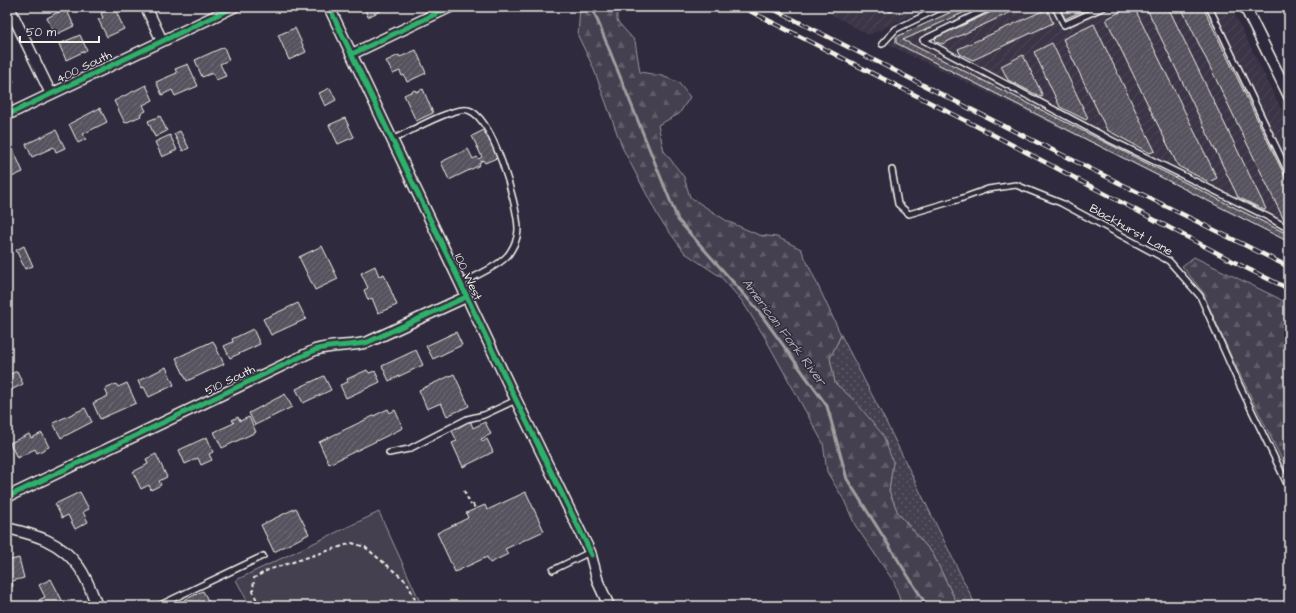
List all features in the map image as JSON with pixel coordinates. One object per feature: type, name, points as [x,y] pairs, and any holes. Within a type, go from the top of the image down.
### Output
[{"type":"street","points":[[9,7],[51,94]]},
{"type":"street","points":[[146,7],[162,41]]},
{"type":"street","name":"400 South","points":[[7,115],[234,7]]},
{"type":"street","name":"100 West","points":[[329,7],[466,297],[590,552],[598,582],[609,606]]},
{"type":"street","points":[[352,54],[450,7]]},
{"type":"street","points":[[1245,7],[1289,96]]},
{"type":"street","name":"510 South","points":[[7,497],[315,350],[328,346],[356,345],[368,342],[466,297]]},
{"type":"street","points":[[7,528],[33,534],[52,542],[68,554],[80,568],[97,606]]},
{"type":"lane","points":[[882,44],[896,29],[942,7]]},
{"type":"lane","points":[[991,7],[923,40],[1112,140],[1268,217],[1289,229]]},
{"type":"lane","points":[[1055,7],[1064,25],[1104,7]]},
{"type":"lane","points":[[1209,7],[1289,174]]},
{"type":"lane","points":[[392,140],[449,113],[460,110],[469,110],[477,115],[485,124],[500,156],[516,211],[518,230],[514,244],[506,258],[495,266],[460,284]]},
{"type":"lane","name":"Blackhurst Lane","points":[[892,170],[898,204],[909,214],[988,189],[1016,185],[1061,203],[1169,261],[1200,296],[1239,384],[1289,488]]},
{"type":"lane","points":[[389,453],[409,449],[467,419],[484,415],[516,400]]},
{"type":"lane","points":[[553,570],[590,552]]},
{"type":"lane","points":[[158,606],[263,556]]},
{"type":"path","points":[[464,491],[475,508]]},
{"type":"path","points":[[259,606],[253,592],[254,578],[268,570],[352,543],[365,547],[407,582],[418,606]]},
{"type":"shaded area","points":[[818,7],[929,7],[869,35]]},
{"type":"shaded area","points":[[966,7],[1231,7],[1289,125],[1289,239],[887,44]]},
{"type":"green space","points":[[580,7],[617,7],[617,21],[635,41],[640,72],[659,75],[678,82],[690,97],[679,114],[658,125],[664,151],[684,177],[690,197],[727,221],[759,235],[777,237],[801,249],[841,335],[830,358],[835,383],[855,401],[883,435],[893,462],[889,491],[898,513],[933,554],[958,606],[902,606],[894,582],[855,525],[844,500],[827,472],[823,443],[764,336],[742,301],[721,277],[685,253],[659,218],[622,147],[593,67],[578,36]]},
{"type":"green space","points":[[1194,257],[1278,298],[1289,305],[1289,470],[1285,466],[1231,356],[1202,291],[1182,266]]},
{"type":"green space","points":[[841,335],[886,422],[976,606],[958,606],[933,554],[898,513],[889,491],[893,462],[855,401],[835,383],[830,358]]},
{"type":"green space","points":[[379,512],[422,606],[250,606],[236,580]]},
{"type":"building","points":[[42,7],[53,7],[45,11]]},
{"type":"building","points":[[359,7],[388,7],[368,17],[364,8],[360,10]]},
{"type":"building","points":[[888,7],[899,7],[890,12]]},
{"type":"building","points":[[962,7],[976,7],[903,40],[1289,235],[1289,242],[896,43],[896,37]]},
{"type":"building","points":[[1002,7],[1022,7],[942,44],[936,42],[935,38]]},
{"type":"building","points":[[1059,7],[1065,7],[1067,12],[1078,7],[1091,7],[1065,19]]},
{"type":"building","points":[[1130,7],[1134,7],[1217,178],[1209,182],[1178,166],[1106,19]]},
{"type":"building","points":[[1146,7],[1168,7],[1266,209],[1264,210],[1238,197]]},
{"type":"building","points":[[1181,7],[1203,7],[1289,185],[1289,222],[1284,220]]},
{"type":"building","points":[[66,8],[74,26],[55,35],[47,18]]},
{"type":"building","points":[[112,8],[114,12],[116,11],[124,29],[107,37],[98,19],[103,18],[101,13]]},
{"type":"building","points":[[1047,9],[1053,23],[973,60],[960,54],[958,49]]},
{"type":"building","points":[[1094,24],[1155,151],[1150,153],[1107,130],[1063,39]]},
{"type":"building","points":[[295,28],[306,52],[289,60],[278,35]]},
{"type":"building","points":[[80,35],[87,50],[66,60],[59,44]]},
{"type":"building","points":[[1052,43],[1088,118],[1086,120],[1060,107],[1034,52]]},
{"type":"building","points":[[224,47],[229,60],[220,64],[226,76],[216,80],[213,73],[202,77],[195,60]]},
{"type":"building","points":[[416,50],[426,73],[407,82],[404,75],[402,76],[400,71],[393,74],[386,61]]},
{"type":"building","points":[[1023,55],[1043,96],[1041,97],[1008,80],[1001,66]]},
{"type":"building","points":[[188,64],[198,86],[175,96],[172,90],[162,95],[156,82],[177,73],[175,69]]},
{"type":"building","points":[[7,68],[14,82],[7,85]]},
{"type":"building","points":[[146,85],[153,100],[143,105],[146,111],[140,114],[141,116],[125,123],[114,101]]},
{"type":"building","points":[[330,88],[336,100],[325,106],[319,93]]},
{"type":"building","points":[[423,89],[433,113],[416,121],[404,95],[415,90],[416,92]]},
{"type":"building","points":[[100,108],[107,122],[83,134],[86,139],[78,143],[69,124]]},
{"type":"building","points":[[160,116],[167,131],[155,137],[148,121]]},
{"type":"building","points":[[345,118],[354,137],[338,144],[329,125]]},
{"type":"building","points":[[486,129],[499,157],[485,163],[483,160],[479,163],[480,165],[449,180],[441,162],[468,149],[473,159],[477,157],[479,159],[482,157],[472,136]]},
{"type":"building","points":[[56,130],[65,148],[56,152],[54,147],[32,157],[26,144]]},
{"type":"building","points":[[180,131],[189,148],[183,151],[174,134]]},
{"type":"building","points":[[170,135],[177,150],[162,157],[155,142]]},
{"type":"building","points":[[13,149],[23,172],[7,179],[7,152]]},
{"type":"building","points":[[24,246],[33,266],[25,269],[16,250]]},
{"type":"building","points":[[322,246],[338,279],[315,290],[299,257]]},
{"type":"building","points":[[375,266],[379,276],[384,274],[397,305],[378,313],[372,298],[368,300],[364,290],[368,288],[361,273]]},
{"type":"building","points":[[298,303],[306,319],[271,335],[263,319]]},
{"type":"building","points":[[253,329],[260,344],[230,358],[224,346],[233,342],[232,339]]},
{"type":"building","points":[[456,332],[462,345],[433,359],[426,346]]},
{"type":"building","points":[[213,341],[224,364],[187,381],[176,358]]},
{"type":"building","points":[[416,350],[423,365],[389,381],[382,366]]},
{"type":"building","points":[[166,367],[174,385],[149,397],[144,387],[141,388],[138,381]]},
{"type":"building","points":[[367,370],[369,373],[375,371],[380,382],[346,398],[340,385],[348,382],[347,379]]},
{"type":"building","points":[[17,371],[23,384],[7,392],[7,376]]},
{"type":"building","points":[[454,374],[469,406],[447,416],[441,403],[427,409],[419,390]]},
{"type":"building","points":[[324,376],[331,390],[303,403],[296,389]]},
{"type":"building","points":[[127,383],[136,403],[100,419],[93,403],[108,396],[105,389],[116,384],[118,387]]},
{"type":"building","points":[[285,394],[292,407],[255,425],[249,413]]},
{"type":"building","points":[[85,408],[92,422],[61,438],[53,423]]},
{"type":"building","points":[[388,409],[390,413],[395,410],[403,428],[329,464],[319,442]]},
{"type":"building","points":[[238,417],[240,421],[249,417],[256,432],[222,448],[214,432],[234,423],[232,420]]},
{"type":"building","points":[[470,420],[473,428],[485,422],[491,434],[481,439],[483,442],[487,439],[493,452],[463,467],[452,443],[457,441],[451,429]]},
{"type":"building","points":[[42,433],[49,447],[37,453],[35,449],[17,458],[10,443],[29,434],[31,438]]},
{"type":"building","points":[[207,437],[213,452],[209,454],[212,460],[201,465],[198,458],[185,464],[179,450]]},
{"type":"building","points":[[156,454],[167,477],[159,481],[161,485],[151,490],[149,485],[141,489],[133,472],[148,464],[146,459]]},
{"type":"building","points":[[80,492],[89,509],[83,512],[88,522],[75,529],[68,515],[62,518],[55,504]]},
{"type":"building","points":[[526,492],[544,531],[505,549],[508,554],[490,563],[487,557],[455,572],[437,533],[468,518],[466,513],[485,505],[487,510]]},
{"type":"building","points":[[296,508],[309,534],[274,552],[261,525]]},
{"type":"building","points":[[19,558],[24,578],[12,581],[13,586],[7,588],[7,561]]},
{"type":"building","points":[[51,579],[65,606],[42,606],[39,600],[45,597],[39,585]]},
{"type":"building","points":[[203,591],[211,606],[187,606],[184,600]]},
{"type":"waterway","name":"American Fork River","points":[[592,7],[678,220],[757,309],[827,406],[847,479],[927,606]]},
{"type":"railway","points":[[742,7],[984,130],[1242,266],[1289,289]]},
{"type":"railway","points":[[769,7],[1014,131],[1289,267]]},
{"type":"cycle path","points":[[7,115],[234,7]]},
{"type":"cycle path","points":[[329,7],[516,400],[592,555]]},
{"type":"cycle path","points":[[352,54],[450,7]]},
{"type":"cycle path","points":[[7,497],[315,350],[368,342],[466,297]]}]
